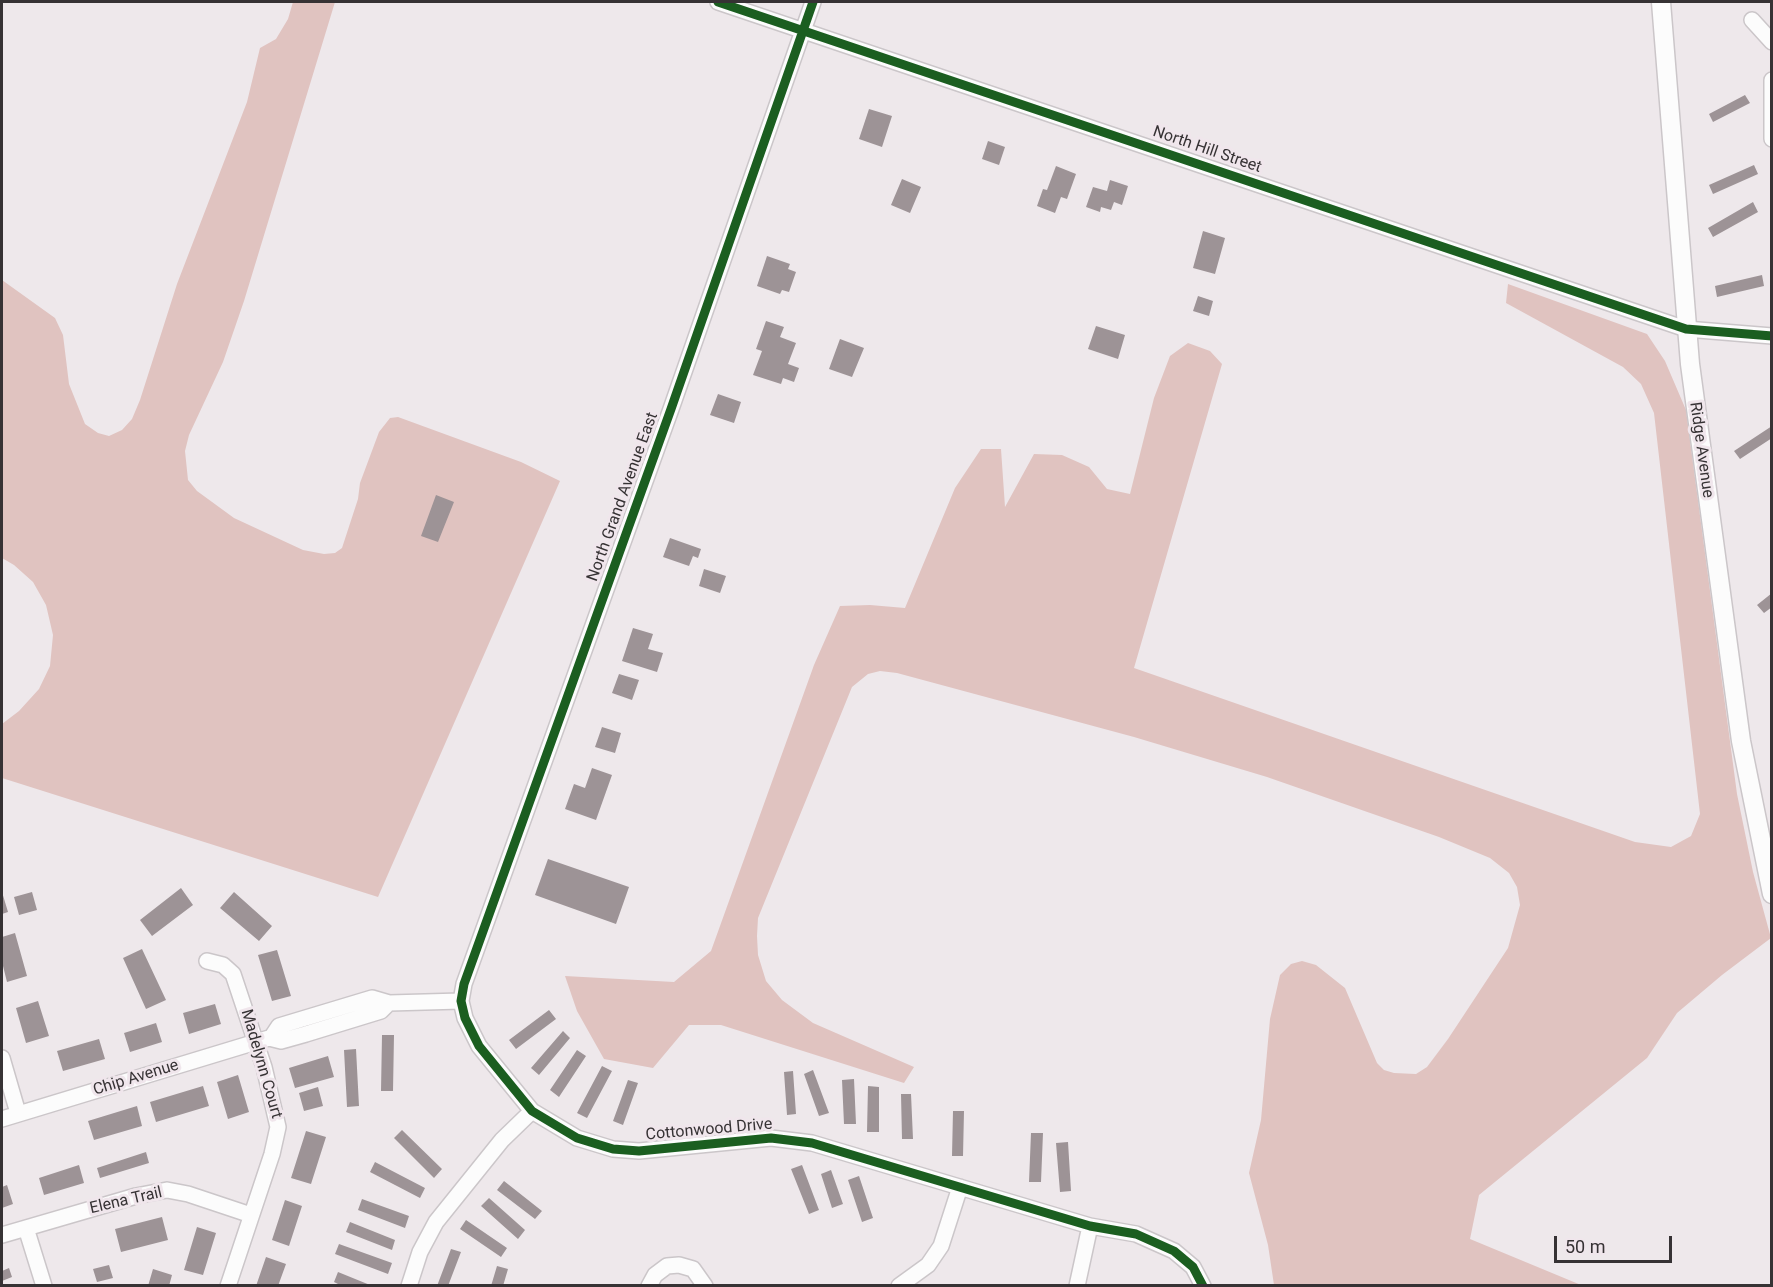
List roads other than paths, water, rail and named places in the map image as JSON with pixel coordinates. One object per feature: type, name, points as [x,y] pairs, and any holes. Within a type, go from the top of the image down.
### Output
[{"type":"street","name":"North Hill Street","points":[[718,2],[1686,329],[1772,336]]},
{"type":"street","name":"North Grand Avenue East","points":[[461,1001],[469,968],[671,409],[813,2]]},
{"type":"street","name":"Ridge Avenue","points":[[1661,2],[1686,329],[1738,720],[1772,894]]},
{"type":"street","points":[[1752,20],[1772,42]]},
{"type":"street","points":[[1772,80],[1772,139]]},
{"type":"street","name":"Madelynn Court","points":[[207,961],[223,965],[233,974],[277,1113],[278,1127],[228,1286]]},
{"type":"street","name":"Chip Avenue","points":[[2,1119],[256,1042],[271,1038],[281,1041],[304,1027],[381,1011],[389,1003],[461,1001]]},
{"type":"street","name":"Cottonwood Drive","points":[[461,1001],[465,1018],[479,1046],[532,1111],[577,1138],[613,1149],[639,1151],[771,1138],[812,1143],[1090,1226],[1136,1234],[1174,1251],[1193,1267],[1203,1286]]},
{"type":"street","points":[[2,1058],[18,1113]]},
{"type":"street","points":[[409,1286],[420,1252],[442,1213],[502,1140],[532,1111]]},
{"type":"street","points":[[899,1286],[928,1265],[941,1246],[960,1187]]},
{"type":"street","name":"Elena Trail","points":[[2,1235],[136,1196],[166,1190],[188,1194],[251,1215]]},
{"type":"street","points":[[1077,1286],[1090,1226]]},
{"type":"street","points":[[26,1228],[44,1286]]},
{"type":"street","points":[[650,1286],[655,1275],[668,1266],[679,1265],[693,1269],[705,1286]]}]
